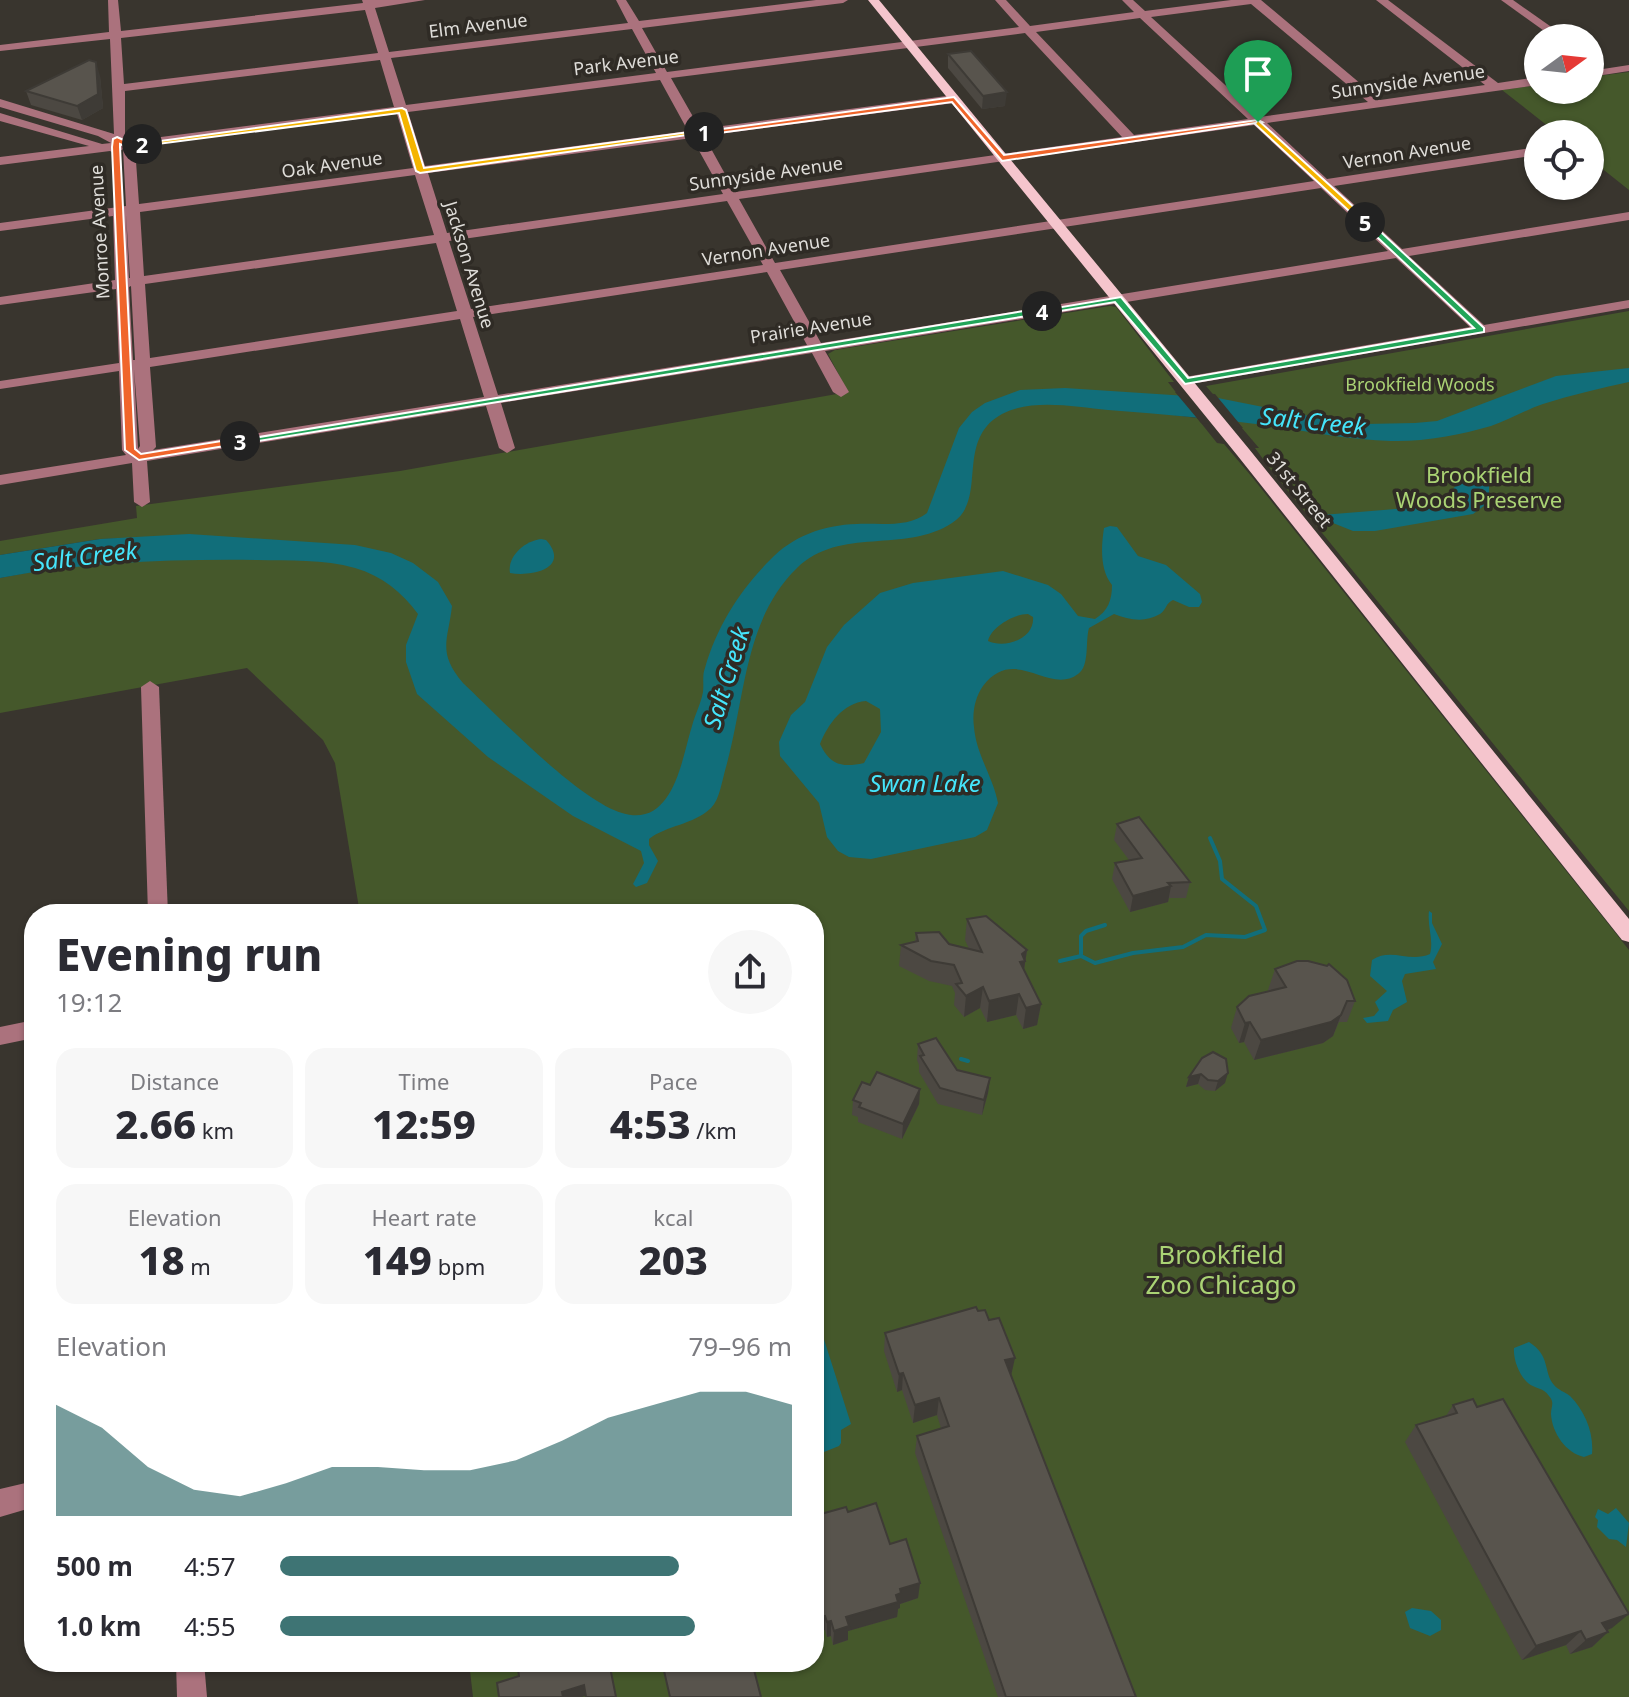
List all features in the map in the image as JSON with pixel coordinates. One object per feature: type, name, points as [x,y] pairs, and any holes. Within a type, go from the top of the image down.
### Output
[{"type":"main road","name":"31st Street","points":[[873,0],[1243,452],[1629,934]]},
{"type":"street","name":"Monroe Avenue","points":[[113,0],[130,283],[142,363],[148,447],[139,457],[142,502]]},
{"type":"street","points":[[0,48],[367,3],[420,0]]},
{"type":"street","points":[[621,0],[841,392]]},
{"type":"street","name":"Elm Avenue","points":[[118,88],[843,0]]},
{"type":"street","points":[[1000,0],[1132,140]]},
{"type":"street","points":[[1127,0],[1481,330]]},
{"type":"street","points":[[1254,0],[1378,104]]},
{"type":"street","name":"Park Avenue","points":[[0,161],[1254,0]]},
{"type":"street","points":[[1381,0],[1495,87]]},
{"type":"street","points":[[1506,0],[1541,24]]},
{"type":"street","name":"Jackson Avenue","points":[[367,3],[507,448]]},
{"type":"street","points":[[1604,68],[1609,71]]},
{"type":"street","points":[[1604,72],[1629,68]]},
{"type":"street","name":"Sunnyside Avenue","points":[[0,301],[1524,83]]},
{"type":"street","name":"Oak Avenue","points":[[0,227],[954,99]]},
{"type":"street","points":[[0,103],[121,144]]},
{"type":"street","points":[[0,117],[83,142],[121,144]]},
{"type":"street","name":"Vernon Avenue","points":[[0,385],[1524,153]]},
{"type":"street","name":"Prairie Avenue","points":[[0,480],[1629,216]]},
{"type":"street","name":"Monroe Avenue","points":[[130,283],[126,366],[130,450],[139,457]]},
{"type":"street","points":[[1189,386],[1629,304]]},
{"type":"street","points":[[150,687],[158,904]]},
{"type":"street","points":[[0,1036],[24,1031]]},
{"type":"street","points":[[0,1503],[24,1497]]},
{"type":"street","points":[[191,1672],[192,1697]]},
{"type":"green space","points":[[1629,72],[1629,190],[1604,170],[1604,120],[1540,120],[1502,90],[1524,87],[1524,104],[1604,104],[1604,75]]},
{"type":"green space","name":"Brookfield Zoo Chicago","points":[[1116,307],[1174,382],[1168,382],[1178,395],[1174,415],[1197,418],[1217,443],[1224,444],[1629,950],[1629,1697],[473,1697],[470,1672],[824,1672],[824,904],[358,904],[335,763],[323,740],[247,668],[0,713],[0,578],[31,572],[143,538],[100,539],[0,555],[0,541],[137,518],[136,506],[400,471],[848,392],[828,354],[835,350]]},
{"type":"green space","name":"Brookfield Woods Preserve","points":[[1629,311],[1629,911],[1206,386]]},
{"type":"water","name":"Salt Creek","points":[[1629,368],[1629,382],[1543,404],[1498,424],[1416,440],[1361,439],[1231,421],[1068,406],[1027,406],[1002,414],[988,425],[979,439],[969,500],[963,513],[952,523],[914,537],[853,543],[814,555],[797,568],[780,588],[756,636],[717,800],[704,814],[649,839],[658,861],[647,883],[636,887],[633,884],[644,863],[641,851],[573,816],[488,757],[417,694],[406,662],[406,645],[418,614],[398,592],[374,575],[343,565],[319,562],[225,560],[96,565],[0,578],[0,555],[100,539],[189,534],[355,545],[391,553],[413,563],[438,582],[452,606],[447,654],[463,683],[540,756],[584,792],[622,813],[640,815],[653,811],[673,787],[702,696],[710,653],[723,623],[759,572],[789,544],[809,533],[844,525],[903,523],[927,513],[959,428],[972,412],[985,403],[1020,390],[1065,388],[1218,398],[1365,424],[1415,423],[1437,421],[1556,376]]},
{"type":"water","points":[[1477,469],[1489,482],[1489,502],[1473,514],[1375,531],[1353,531],[1328,521],[1322,515],[1420,507],[1443,502],[1468,470]]},
{"type":"water","name":"Swan Lake","points":[[1117,527],[1138,556],[1166,565],[1200,594],[1202,602],[1199,607],[1189,607],[1173,600],[1160,614],[1149,619],[1131,619],[1114,614],[1089,628],[1086,659],[1078,674],[1067,679],[1055,679],[1007,670],[995,674],[983,686],[975,705],[974,727],[998,803],[987,830],[975,837],[871,859],[849,857],[838,851],[827,837],[819,803],[780,756],[779,742],[791,715],[805,702],[827,647],[844,625],[880,593],[913,583],[1003,571],[1048,585],[1061,594],[1078,616],[1095,619],[1106,609],[1112,590],[1102,558],[1104,528]],"holes":[[[1028,614],[1033,617],[1032,625],[1024,636],[1010,643],[988,641],[1004,622]],[[866,701],[880,709],[881,732],[864,763],[849,765],[833,761],[820,744],[823,736],[843,710]]]},
{"type":"water","points":[[541,539],[546,540],[553,550],[551,564],[538,572],[510,573],[511,561],[518,550]]},
{"type":"water","points":[[1429,911],[1442,944],[1433,962],[1436,969],[1405,974],[1402,981],[1407,1002],[1393,1010],[1388,1021],[1367,1023],[1363,1018],[1374,1016],[1379,1010],[1375,1002],[1387,991],[1370,976],[1372,960],[1386,955],[1415,957],[1430,954]]},
{"type":"water","points":[[824,1339],[851,1424],[841,1430],[839,1446],[824,1452]]},
{"type":"water","points":[[1529,1342],[1544,1358],[1554,1385],[1570,1396],[1584,1415],[1592,1438],[1592,1454],[1584,1457],[1566,1447],[1554,1428],[1551,1398],[1528,1383],[1519,1371],[1514,1348]]},
{"type":"water","points":[[1616,1508],[1629,1523],[1626,1547],[1617,1540],[1609,1539],[1597,1527],[1595,1517],[1598,1509],[1608,1514]]},
{"type":"water","points":[[1412,1608],[1431,1611],[1441,1620],[1441,1630],[1430,1636],[1410,1628],[1405,1612]]},
{"type":"pier","points":[[1175,392],[1215,394],[1243,428],[1201,423]]},
{"type":"building","points":[[971,51],[1007,92],[983,96],[948,54]]},
{"type":"building","points":[[89,60],[96,62],[98,94],[77,106],[26,91]]},
{"type":"building","points":[[1139,817],[1190,882],[1168,883],[1171,886],[1133,896],[1115,863],[1142,858],[1117,824]]},
{"type":"building","points":[[986,916],[1027,950],[1022,954],[1025,961],[1020,962],[1041,1004],[1026,1008],[1019,994],[989,1001],[983,987],[966,996],[956,984],[962,983],[954,965],[931,961],[901,945],[918,941],[916,933],[939,932],[949,944],[982,952],[967,919]]},
{"type":"building","points":[[1297,961],[1329,964],[1347,980],[1355,1001],[1347,1001],[1341,1015],[1331,1022],[1261,1040],[1250,1022],[1245,1023],[1237,1007],[1249,996],[1286,987],[1275,969]]},
{"type":"building","points":[[936,1038],[957,1070],[990,1078],[984,1100],[940,1088],[920,1056],[924,1055],[918,1044]]},
{"type":"building","points":[[1213,1052],[1226,1059],[1228,1073],[1218,1081],[1208,1080],[1201,1074],[1189,1077],[1202,1058]]},
{"type":"building","points":[[877,1072],[920,1089],[903,1124],[859,1107],[861,1103],[853,1100],[862,1082],[870,1085]]},
{"type":"building","points":[[976,1307],[978,1311],[985,1310],[989,1320],[999,1318],[1015,1358],[1005,1360],[1136,1697],[1006,1697],[917,1436],[949,1426],[939,1398],[915,1405],[903,1373],[899,1374],[885,1333]]},
{"type":"building","points":[[1473,1399],[1477,1407],[1503,1399],[1629,1614],[1602,1623],[1608,1632],[1586,1640],[1581,1631],[1536,1646],[1416,1425],[1457,1413],[1453,1405]]},
{"type":"building","points":[[876,1503],[890,1544],[906,1539],[920,1583],[900,1589],[901,1593],[896,1595],[898,1602],[846,1617],[849,1626],[834,1631],[831,1621],[827,1622],[824,1616],[824,1513],[846,1507],[848,1512]]},
{"type":"building","points":[[518,1672],[611,1672],[616,1697],[586,1697],[584,1685],[562,1692],[563,1697],[499,1697],[497,1683],[519,1676]]},
{"type":"building","points":[[664,1672],[755,1672],[761,1697],[670,1697]]},
{"type":"waterway","points":[[1081,956],[1095,963],[1133,953],[1183,947],[1206,935],[1245,937],[1265,930],[1256,906],[1222,879],[1220,861],[1210,838]]},
{"type":"waterway","points":[[1081,956],[1081,936],[1086,931],[1105,925]]},
{"type":"waterway","points":[[1060,961],[1081,956]]},
{"type":"waterway","points":[[961,1059],[968,1061]]},
{"type":"route","points":[[954,99],[1002,158],[1258,122],[1481,330],[1185,381],[1118,299],[139,457],[130,450],[117,139],[129,145],[402,110],[420,171],[954,99]]},
{"type":"park label","name":"Brookfield Woods","points":[[1420,385]]}]
